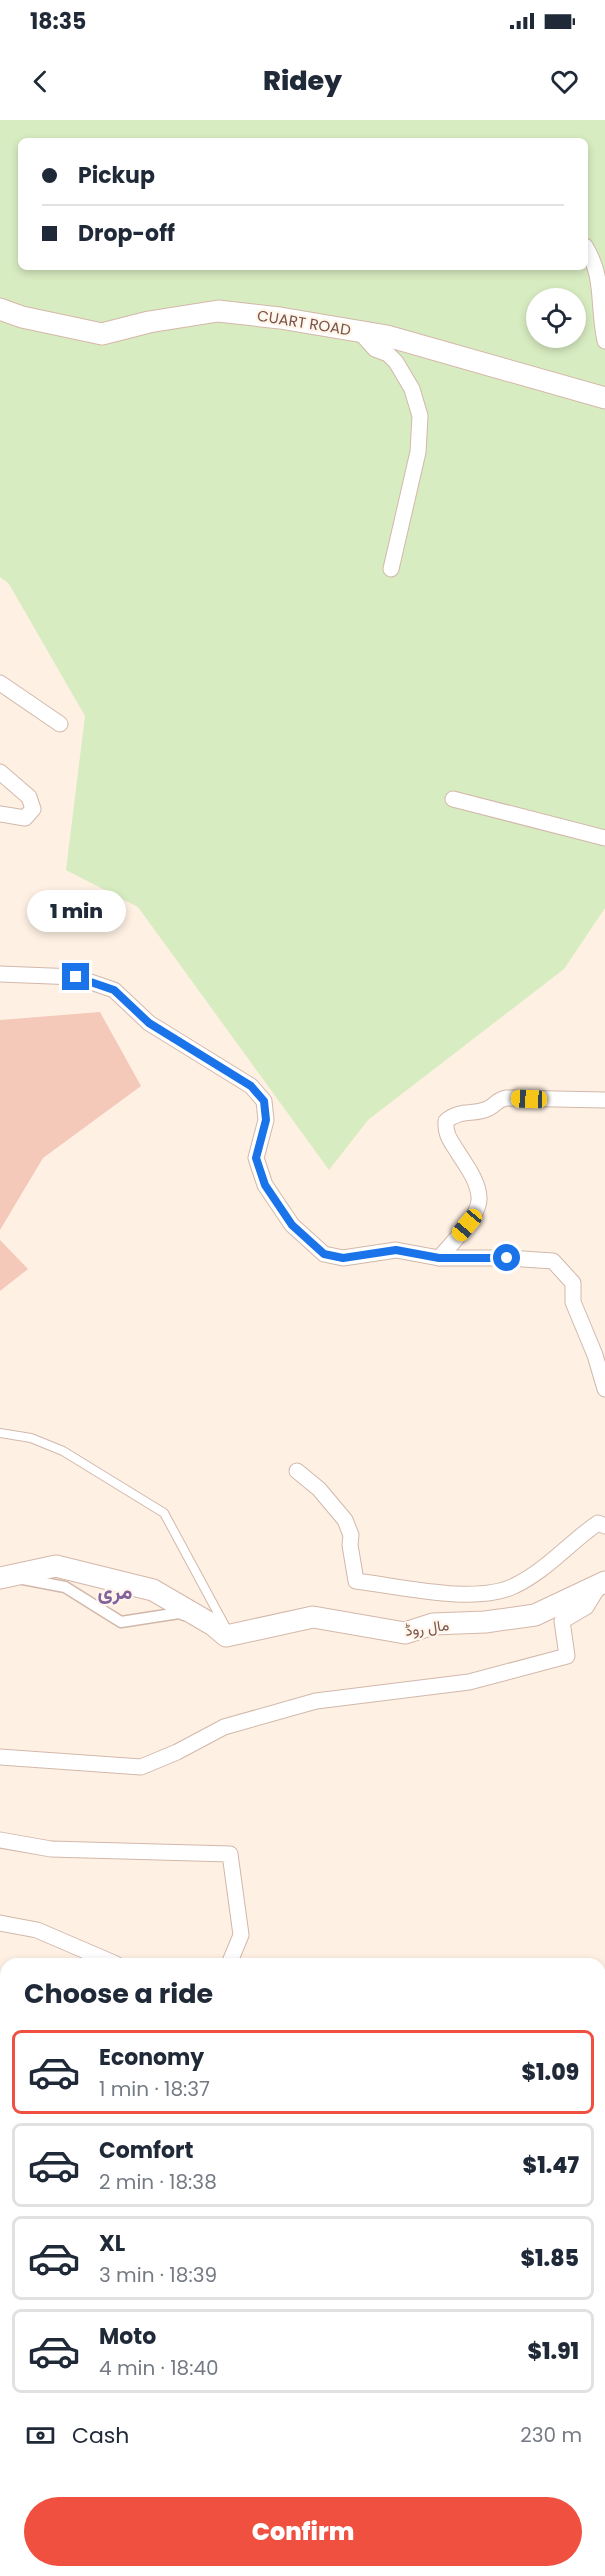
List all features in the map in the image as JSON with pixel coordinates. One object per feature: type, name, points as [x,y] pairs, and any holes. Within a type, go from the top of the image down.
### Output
[{"type":"main road","name":"CUART ROAD","points":[[0,309],[22,317],[102,334],[149,322],[218,311],[280,318],[387,336],[605,398]]},
{"type":"main road","points":[[4,1577],[56,1566],[153,1590],[220,1631]]},
{"type":"main road","name":"مال روڈ","points":[[220,1631],[313,1617],[405,1633],[433,1624],[485,1622],[535,1615],[603,1583]]},
{"type":"street","points":[[588,250],[597,260],[604,277],[603,329],[605,341]]},
{"type":"street","points":[[359,331],[375,349],[388,354],[396,362],[411,389],[420,416],[418,452],[391,569]]},
{"type":"street","points":[[0,682],[60,724]]},
{"type":"street","points":[[0,772],[29,797],[33,809],[26,818],[0,814]]},
{"type":"street","points":[[453,799],[605,838]]},
{"type":"street","points":[[0,974],[76,977],[114,990],[149,1023],[251,1086],[264,1101],[266,1120],[256,1158],[265,1185],[292,1225],[324,1254],[343,1258],[396,1250],[439,1258],[553,1261],[573,1283],[573,1302],[595,1355],[605,1389]]},
{"type":"street","points":[[439,1258],[467,1225],[477,1209],[480,1198],[477,1185],[445,1132],[446,1121],[455,1113],[489,1108],[496,1101],[506,1098],[605,1100]]},
{"type":"street","points":[[297,1471],[319,1489],[345,1520],[351,1536],[350,1545],[356,1581],[457,1593],[494,1593],[514,1587],[534,1574],[598,1522],[605,1526]]},
{"type":"street","points":[[4,1577],[65,1587],[121,1622],[179,1613],[220,1631]]},
{"type":"street","points":[[0,1757],[141,1767],[177,1752],[224,1727],[316,1701],[469,1682],[533,1667],[567,1656],[562,1621],[586,1607],[603,1583]]},
{"type":"street","points":[[0,1840],[51,1849],[230,1854],[241,1935],[231,1958]]},
{"type":"street","points":[[0,1923],[37,1930],[102,1958]]},
{"type":"lane","points":[[0,1433],[31,1437],[63,1451],[164,1513],[224,1622],[220,1631]]},
{"type":"green space","points":[[0,120],[605,120],[605,908],[564,969],[368,1120],[329,1170],[138,907],[66,870],[85,716],[9,584],[0,577]]},
{"type":"building","points":[[100,1012],[141,1086],[43,1158],[0,1230],[0,1020]]},
{"type":"building","points":[[0,1240],[28,1269],[0,1291]]},
{"type":"district","name":"مری","points":[[115,1592]]},
{"type":"route","points":[[76,977],[114,990],[149,1023],[200,1057],[251,1086],[264,1101],[266,1120],[256,1158],[265,1185],[292,1225],[324,1254],[343,1258],[396,1250],[439,1258],[507,1258]]}]
